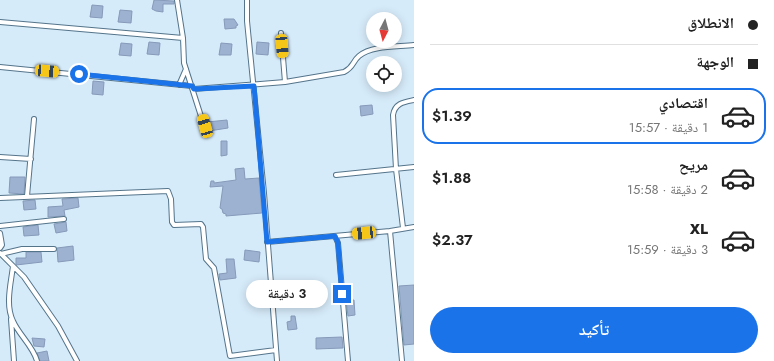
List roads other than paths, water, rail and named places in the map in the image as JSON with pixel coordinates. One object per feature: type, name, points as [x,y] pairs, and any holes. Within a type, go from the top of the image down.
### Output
[{"type":"street","points":[[177,0],[183,38],[184,63],[208,135]]},
{"type":"street","points":[[247,0],[277,361]]},
{"type":"street","points":[[0,22],[183,38]]},
{"type":"street","points":[[281,33],[285,82]]},
{"type":"street","points":[[0,66],[179,85],[193,88],[254,86],[344,72],[351,68],[358,56],[376,49],[414,46]]},
{"type":"street","points":[[179,85],[186,69]]},
{"type":"street","points":[[403,228],[396,169],[394,111],[400,103],[414,100]]},
{"type":"street","points":[[27,196],[34,120]]},
{"type":"street","points":[[0,157],[31,159]]},
{"type":"street","points":[[336,175],[414,167]]},
{"type":"street","points":[[0,198],[168,191],[171,199],[172,222],[174,225],[201,224],[203,227],[206,259],[214,268],[230,358],[276,350]]},
{"type":"street","points":[[0,226],[64,219]]},
{"type":"street","points":[[267,242],[390,231],[414,227]]},
{"type":"street","points":[[390,231],[402,361]]},
{"type":"street","points":[[0,233],[2,244],[0,248]]},
{"type":"street","points":[[335,236],[338,243],[348,361]]},
{"type":"street","points":[[1,254],[22,249],[54,249]]},
{"type":"street","points":[[1,254],[24,277],[58,326],[77,361]]},
{"type":"street","points":[[13,266],[10,313],[14,361]]},
{"type":"street","points":[[10,313],[13,322],[37,361]]}]
